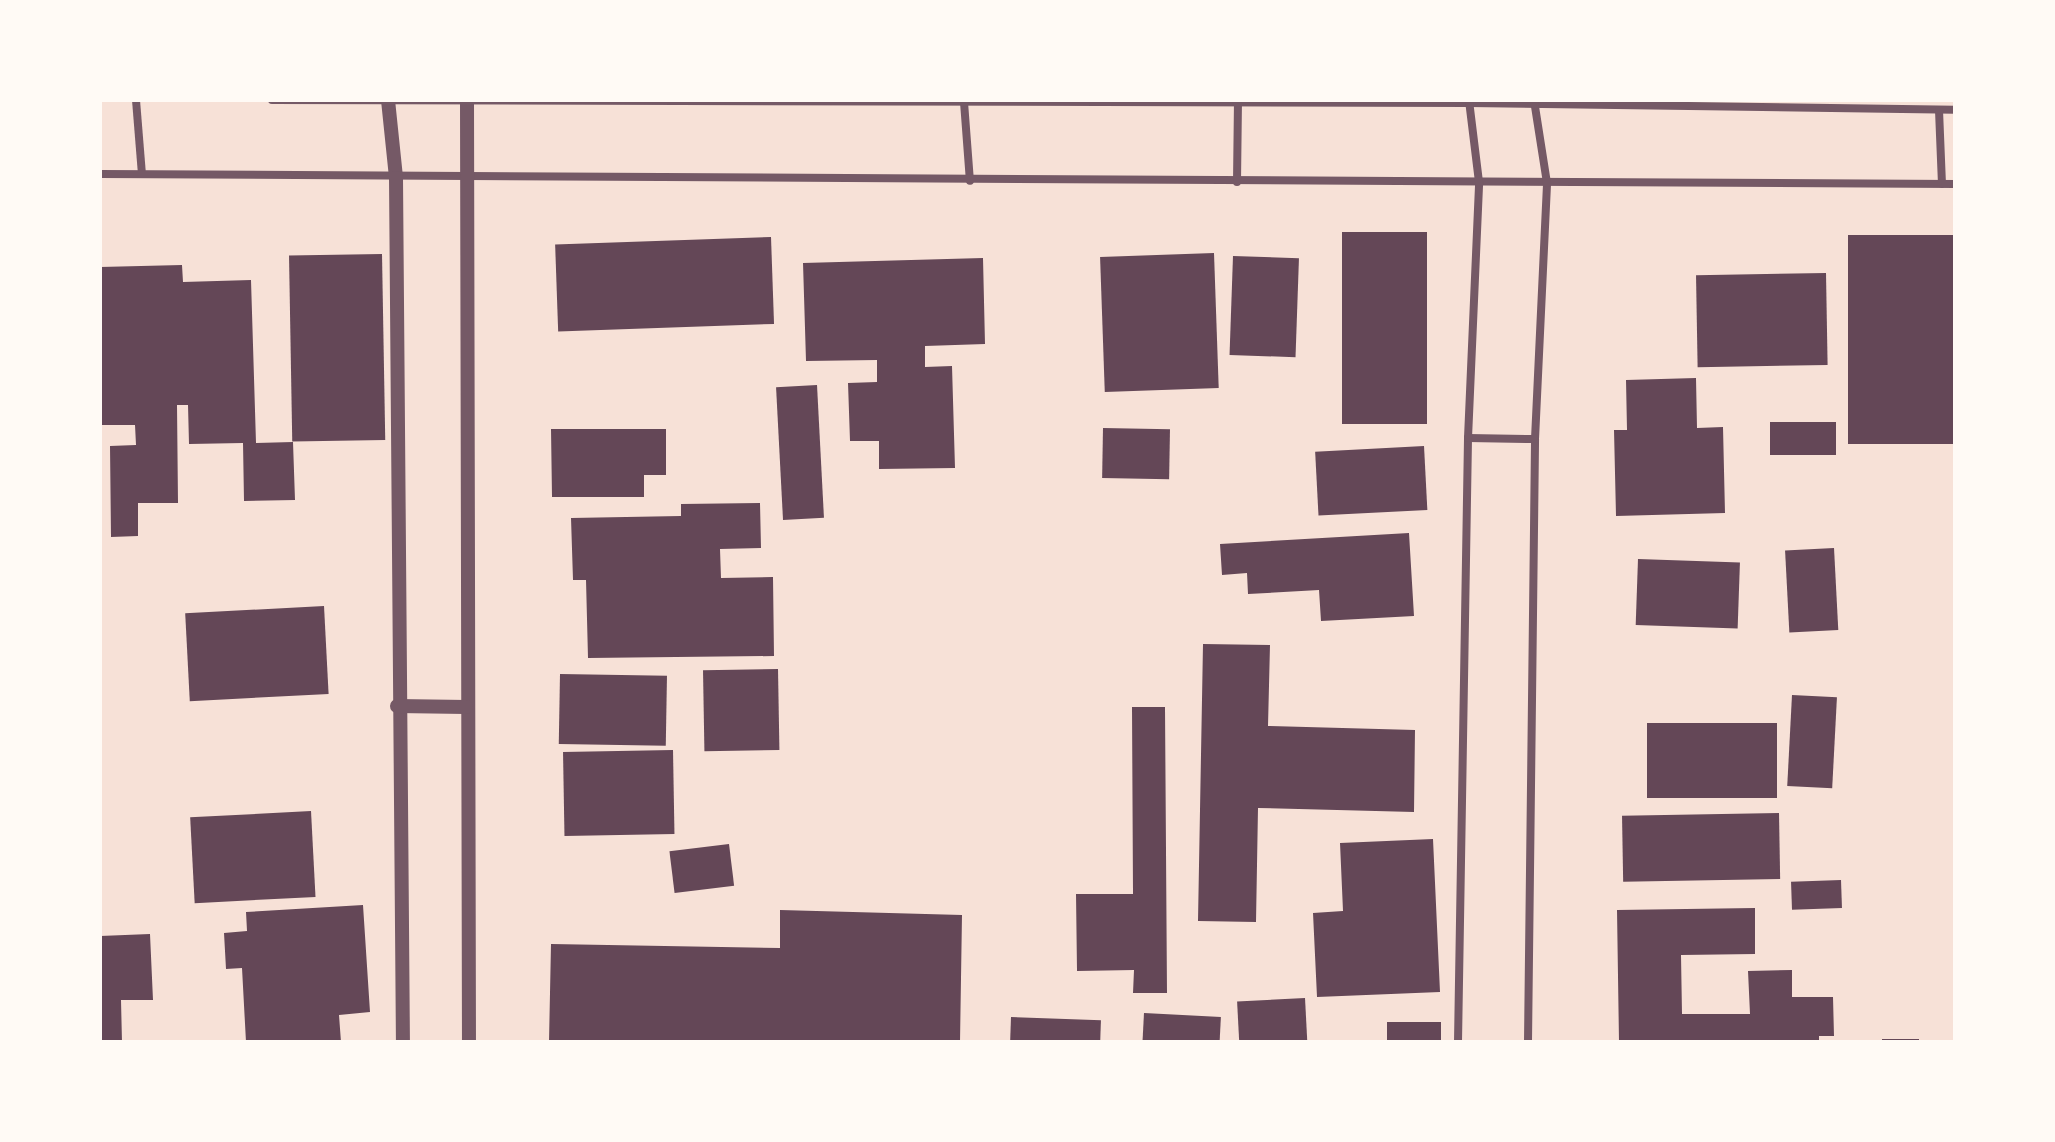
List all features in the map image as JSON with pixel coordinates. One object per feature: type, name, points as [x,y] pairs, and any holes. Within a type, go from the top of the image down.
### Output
[{"type":"street","points":[[136,100],[142,174]]},
{"type":"street","points":[[272,100],[1534,102],[1955,110]]},
{"type":"street","points":[[388,101],[396,178],[397,706],[403,1042]]},
{"type":"street","points":[[467,101],[470,178],[466,707],[469,1042]]},
{"type":"street","points":[[964,102],[970,181]]},
{"type":"street","points":[[1458,1042],[1468,438],[1479,182],[1469,102]]},
{"type":"street","points":[[1528,1042],[1535,439],[1547,183],[1534,102]]},
{"type":"street","points":[[1237,182],[1238,103]]},
{"type":"street","points":[[1939,110],[1942,184]]},
{"type":"street","points":[[100,174],[396,178],[1955,184]]},
{"type":"street","points":[[1468,438],[1535,439]]},
{"type":"street","points":[[397,706],[466,707]]},
{"type":"building","points":[[1342,232],[1427,232],[1427,424],[1342,424]]},
{"type":"building","points":[[1848,235],[1955,235],[1955,444],[1848,444]]},
{"type":"building","points":[[771,237],[774,324],[558,331],[555,245]]},
{"type":"building","points":[[1214,253],[1219,388],[1105,392],[1100,257]]},
{"type":"building","points":[[382,254],[385,440],[292,442],[289,256]]},
{"type":"building","points":[[1233,256],[1299,258],[1296,357],[1230,355]]},
{"type":"building","points":[[983,258],[985,344],[925,346],[925,367],[952,366],[955,468],[879,469],[879,441],[850,441],[848,383],[877,382],[877,360],[806,361],[803,263]]},
{"type":"building","points":[[182,265],[183,282],[251,280],[256,443],[293,442],[295,500],[244,501],[243,443],[189,444],[188,405],[177,405],[178,503],[138,503],[138,536],[111,537],[110,446],[136,445],[135,425],[100,425],[100,267]]},
{"type":"building","points":[[1826,273],[1828,365],[1698,367],[1696,275]]},
{"type":"building","points":[[1696,378],[1697,428],[1723,427],[1725,513],[1616,516],[1614,430],[1627,430],[1626,380]]},
{"type":"building","points":[[817,385],[824,518],[783,520],[776,387]]},
{"type":"building","points":[[1770,422],[1836,422],[1836,455],[1770,455]]},
{"type":"building","points":[[1103,428],[1170,429],[1169,479],[1102,478]]},
{"type":"building","points":[[551,429],[666,429],[666,475],[644,475],[644,497],[552,497]]},
{"type":"building","points":[[1424,446],[1427,510],[1318,516],[1315,452]]},
{"type":"building","points":[[760,503],[761,548],[720,549],[721,578],[773,577],[774,656],[588,658],[586,580],[573,580],[571,518],[681,516],[681,504]]},
{"type":"building","points":[[1409,533],[1414,616],[1321,621],[1319,590],[1248,594],[1247,573],[1222,575],[1220,544]]},
{"type":"building","points":[[1834,548],[1838,630],[1789,632],[1785,551]]},
{"type":"building","points":[[1638,559],[1740,563],[1738,629],[1636,625]]},
{"type":"building","points":[[324,606],[329,694],[190,701],[185,613]]},
{"type":"building","points":[[1203,644],[1270,645],[1268,726],[1415,730],[1414,812],[1258,808],[1256,922],[1198,921]]},
{"type":"building","points":[[778,669],[779,750],[704,751],[703,670]]},
{"type":"building","points":[[560,674],[667,676],[666,746],[559,744]]},
{"type":"building","points":[[1792,695],[1837,697],[1832,788],[1787,786]]},
{"type":"building","points":[[1132,707],[1165,707],[1167,993],[1133,993],[1134,970],[1077,971],[1076,894],[1133,894]]},
{"type":"building","points":[[1647,723],[1777,723],[1777,798],[1647,798]]},
{"type":"building","points":[[673,750],[674,834],[564,836],[563,752]]},
{"type":"building","points":[[311,811],[316,897],[195,903],[190,817]]},
{"type":"building","points":[[1779,813],[1780,879],[1623,882],[1622,816]]},
{"type":"building","points":[[1433,839],[1440,992],[1317,997],[1313,913],[1343,911],[1340,843]]},
{"type":"building","points":[[729,844],[734,886],[675,893],[669,851]]},
{"type":"building","points":[[1841,880],[1842,908],[1792,910],[1791,882]]},
{"type":"building","points":[[363,905],[370,1012],[339,1015],[341,1042],[246,1042],[242,968],[226,969],[224,933],[247,931],[246,912]]},
{"type":"building","points":[[1755,908],[1755,954],[1681,955],[1682,1014],[1750,1014],[1748,971],[1792,970],[1792,997],[1833,997],[1834,1036],[1819,1036],[1819,1042],[1619,1042],[1617,910]]},
{"type":"building","points":[[780,910],[962,915],[960,1042],[549,1042],[551,944],[780,948]]},
{"type":"building","points":[[150,934],[153,1000],[121,1000],[122,1042],[100,1042],[100,936]]},
{"type":"building","points":[[1305,998],[1307,1042],[1239,1042],[1237,1002]]},
{"type":"building","points":[[1144,1013],[1221,1017],[1220,1042],[1142,1042]]},
{"type":"building","points":[[1011,1017],[1101,1020],[1100,1042],[1010,1042]]},
{"type":"building","points":[[1387,1022],[1441,1022],[1441,1042],[1387,1042]]},
{"type":"building","points":[[1882,1039],[1919,1039],[1919,1042],[1882,1042]]}]
